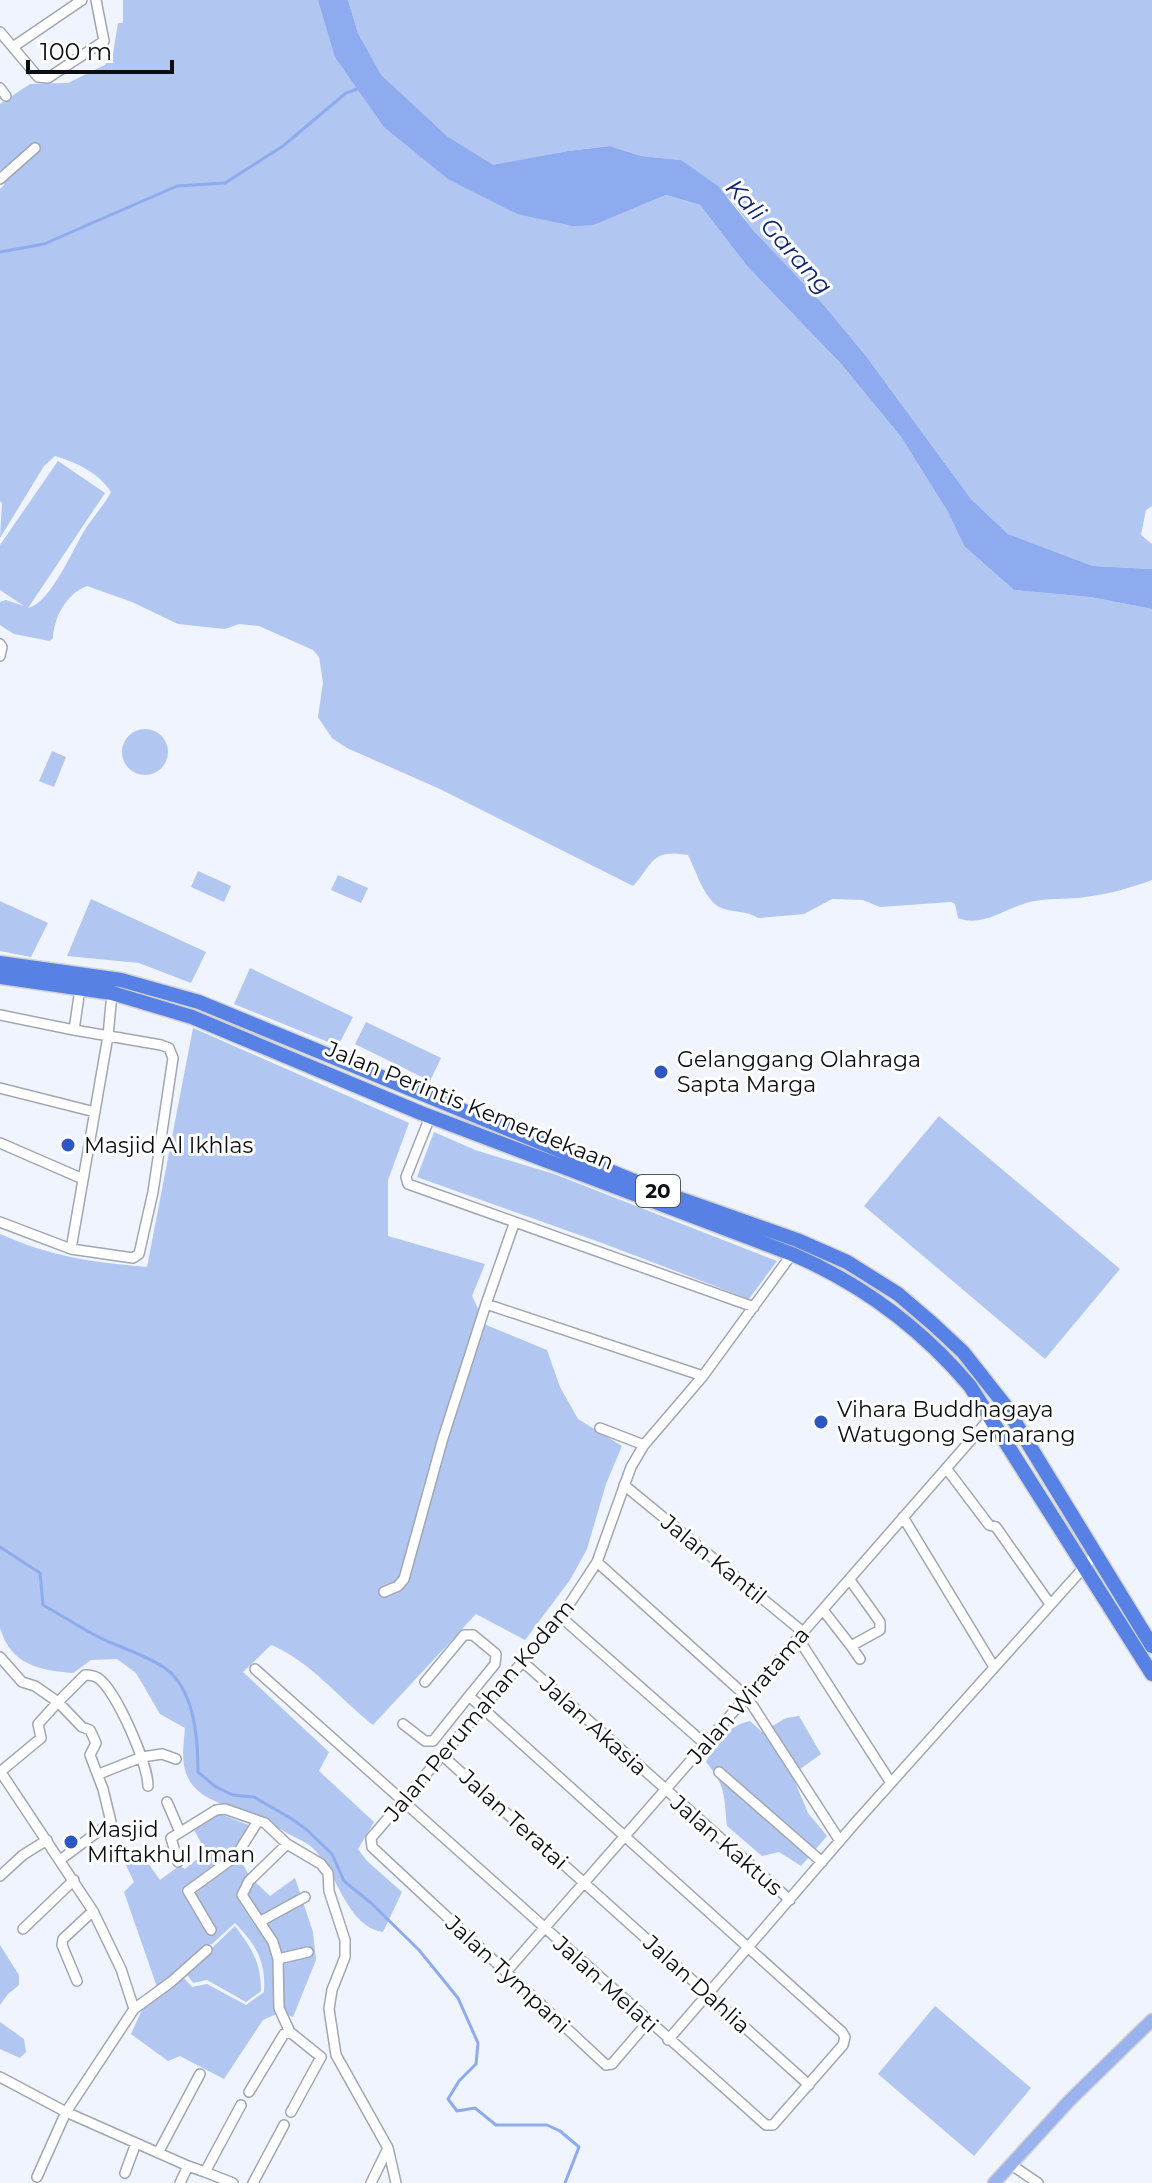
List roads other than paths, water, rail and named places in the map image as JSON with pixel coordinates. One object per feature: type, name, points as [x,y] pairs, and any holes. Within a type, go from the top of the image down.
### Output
[{"type":"highway","name":"Jalan Perintis Kemerdekaan","points":[[0,963],[81,981],[220,1027],[430,1117],[821,1250],[847,1262],[898,1294],[933,1324],[983,1375],[1004,1404],[1152,1674]]},
{"type":"highway","name":"Jalan Perintis Kemerdekaan","points":[[0,977],[121,980],[199,1002],[840,1276],[888,1307],[949,1361],[970,1386],[1152,1646]]},
{"type":"main road","points":[[994,2183],[1070,2100],[1152,2020]]},
{"type":"street","points":[[13,47],[82,0]]},
{"type":"street","points":[[0,32],[38,77],[48,78],[104,41],[96,0]]},
{"type":"street","points":[[0,179],[35,148]]},
{"type":"street","points":[[0,644],[0,656]]},
{"type":"street","points":[[74,1030],[81,981]]},
{"type":"street","points":[[71,1249],[108,1036],[112,993]]},
{"type":"street","points":[[0,1015],[161,1045],[172,1053],[173,1058],[153,1192],[139,1254],[133,1258],[71,1249],[0,1222]]},
{"type":"street","points":[[0,1088],[95,1112]]},
{"type":"street","points":[[430,1117],[406,1177],[408,1184],[754,1307]]},
{"type":"street","points":[[0,1143],[83,1179]]},
{"type":"street","points":[[384,1592],[398,1586],[404,1579],[465,1365],[514,1224]]},
{"type":"street","name":"Jalan Perumahan Kodam","points":[[371,1838],[444,1757],[561,1617],[597,1562],[624,1485],[644,1445],[703,1376],[792,1254]]},
{"type":"street","points":[[486,1304],[703,1376]]},
{"type":"street","name":"Jalan Wiratama","points":[[506,1972],[991,1417]]},
{"type":"street","points":[[600,1428],[644,1445]]},
{"type":"street","points":[[946,1468],[989,1525],[996,1527],[1050,1604]]},
{"type":"street","name":"Jalan Kantil","points":[[624,1485],[801,1635],[891,1783]]},
{"type":"street","points":[[903,1517],[994,1667]]},
{"type":"street","points":[[668,2040],[1090,1560]]},
{"type":"street","points":[[597,1562],[747,1697],[840,1841]]},
{"type":"street","points":[[850,1580],[882,1628],[851,1646]]},
{"type":"street","points":[[823,1610],[860,1659]]},
{"type":"street","points":[[561,1617],[705,1744]]},
{"type":"street","points":[[403,1724],[425,1741],[433,1741],[497,1658],[496,1654],[473,1635],[464,1635],[425,1682]]},
{"type":"street","points":[[0,1657],[22,1682],[35,1686],[58,1702],[82,1727],[90,1730],[96,1743],[90,1755],[99,1774],[111,1822],[60,1860]]},
{"type":"street","name":"Jalan Akasia","points":[[523,1662],[665,1790]]},
{"type":"street","name":"Jalan Melati","points":[[255,1669],[766,2125],[773,2125],[809,2085]]},
{"type":"street","points":[[134,2009],[121,1969],[93,1911],[1,1774],[41,1738],[38,1724],[85,1675],[96,1676],[116,1701],[142,1757],[148,1786]]},
{"type":"street","points":[[469,1696],[626,1835],[845,2037],[843,2045],[809,2085]]},
{"type":"street","points":[[99,1774],[142,1757],[162,1754],[176,1759]]},
{"type":"street","name":"Jalan Teratai","points":[[444,1757],[585,1882]]},
{"type":"street","points":[[719,1772],[822,1862]]},
{"type":"street","name":"Jalan Kaktus","points":[[665,1790],[790,1900]]},
{"type":"street","points":[[167,1802],[180,1832]]},
{"type":"street","points":[[178,1862],[171,1840],[216,1810],[225,1809],[265,1823],[287,1844],[321,1864],[328,1873],[329,1891],[345,1940],[345,1957],[332,1990],[329,2009],[336,2055],[388,2148],[396,2183]]},
{"type":"street","points":[[211,1930],[188,1891],[236,1856],[258,1821]]},
{"type":"street","name":"Jalan Tympani","points":[[371,1838],[372,1847],[606,2065],[612,2064],[648,2022]]},
{"type":"street","points":[[0,1876],[23,1855],[47,1840]]},
{"type":"street","points":[[287,1844],[249,1881],[242,1895],[261,1921],[278,1959],[279,2008],[290,2032],[321,2057],[336,2055]]},
{"type":"street","points":[[23,1929],[74,1880]]},
{"type":"street","name":"Jalan Dahlia","points":[[585,1882],[809,2085]]},
{"type":"street","points":[[261,1921],[305,1897]]},
{"type":"street","points":[[77,1981],[62,1945],[63,1939],[93,1911]]},
{"type":"street","points":[[37,2177],[66,2112],[134,2009],[207,1950]]},
{"type":"street","points":[[278,1959],[308,1952]]},
{"type":"street","points":[[249,2092],[284,2034],[290,2032]]},
{"type":"street","points":[[291,2112],[321,2057]]},
{"type":"street","points":[[158,2153],[200,2074]]},
{"type":"street","points":[[0,2077],[66,2112],[233,2183]]},
{"type":"street","points":[[205,2172],[241,2105]]},
{"type":"street","points":[[253,2183],[284,2125]]},
{"type":"street","points":[[125,2173],[136,2143]]},
{"type":"street","points":[[371,2183],[388,2148]]},
{"type":"street","points":[[1010,2164],[1038,2183]]},
{"type":"street","points":[[180,2183],[188,2166]]},
{"type":"waterway","points":[[0,252],[44,244],[177,186],[225,183],[283,146],[346,93],[360,88]]},
{"type":"waterway","points":[[0,1547],[40,1573],[43,1605],[100,1638],[158,1664],[175,1677],[193,1716],[198,1772],[216,1787],[233,1795],[254,1797],[307,1830],[332,1854],[344,1881],[419,1950],[458,1998],[478,2043],[476,2064],[459,2081],[448,2099],[457,2111],[475,2108],[496,2125],[547,2125],[560,2131],[579,2147],[565,2183]]},
{"type":"place","name":"Gelanggang Olahraga Sapta Marga","points":[[661,1072]]},
{"type":"place","name":"Masjid Al Ikhlas","points":[[68,1145]]},
{"type":"place","name":"Vihara Buddhagaya Watugong Semarang","points":[[821,1422]]},
{"type":"place","name":"Masjid Miftakhul Iman","points":[[71,1842]]},
{"type":"water label","name":"Kali Garang","points":[[779,237]]}]
